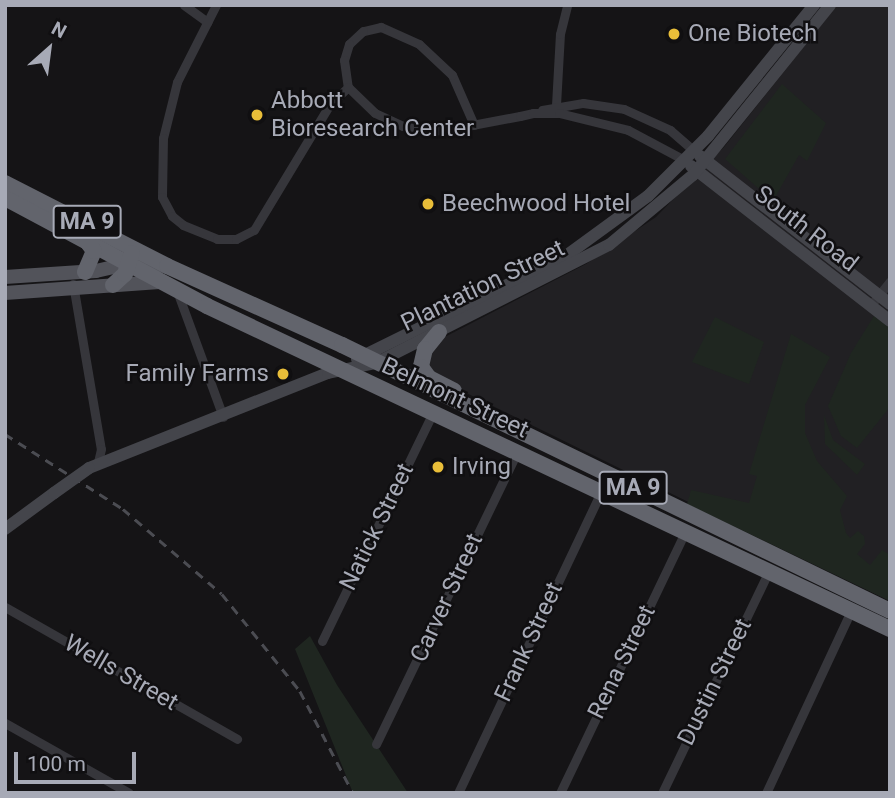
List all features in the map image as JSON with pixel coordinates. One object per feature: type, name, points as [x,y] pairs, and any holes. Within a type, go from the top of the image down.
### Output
[{"type":"highway","name":"Belmont Street","points":[[5,183],[131,245],[167,266],[369,359],[890,611]]},
{"type":"highway","name":"Belmont Street","points":[[5,198],[130,263],[177,291],[890,629]]},
{"type":"highway","points":[[77,277],[94,251],[84,239]]},
{"type":"highway","points":[[113,285],[130,263],[131,245]]},
{"type":"highway","points":[[439,332],[422,356],[425,374],[550,438],[564,454]]},
{"type":"main road","name":"Plantation Street","points":[[369,359],[571,253],[648,196],[690,156],[814,5]]},
{"type":"main road","name":"Plantation Street","points":[[5,529],[93,465],[439,332],[609,245],[701,165],[830,5]]},
{"type":"main road","name":"South Road","points":[[690,156],[874,301],[890,321]]},
{"type":"main road","points":[[5,293],[130,263],[167,266]]},
{"type":"main road","points":[[5,278],[77,277],[113,285],[160,282]]},
{"type":"main road","name":"South Road","points":[[874,301],[890,304]]},
{"type":"street","points":[[184,5],[207,22]]},
{"type":"street","points":[[216,5],[173,93],[161,152],[165,203],[177,221],[195,232],[226,240],[254,230],[272,207],[330,104],[348,87]]},
{"type":"street","points":[[556,105],[560,34],[568,5]]},
{"type":"street","points":[[474,125],[462,92],[443,63],[390,29],[368,28],[349,44],[344,60],[348,87],[377,114],[410,128],[433,131],[474,125],[533,113],[556,105],[594,103],[634,112],[670,131],[690,156]]},
{"type":"street","points":[[533,113],[568,115],[622,127],[690,156]]},
{"type":"street","points":[[77,277],[101,449],[93,465]]},
{"type":"street","points":[[874,301],[890,281]]},
{"type":"street","points":[[177,291],[223,417]]},
{"type":"street","name":"Natick Street","points":[[322,641],[432,414]]},
{"type":"street","name":"Carver Street","points":[[376,744],[517,452]]},
{"type":"street","name":"Frank Street","points":[[458,793],[601,492]]},
{"type":"street","name":"Rena Street","points":[[559,793],[685,532]]},
{"type":"street","name":"Dustin Street","points":[[662,793],[769,571]]},
{"type":"street","name":"Wells Street","points":[[5,607],[237,739]]},
{"type":"street","points":[[766,793],[851,611]]},
{"type":"street","points":[[5,723],[129,793]]},
{"type":"shaded area","points":[[837,5],[890,5],[890,601],[442,381],[427,366],[437,341],[586,264],[656,217],[724,147]]},
{"type":"shaded area","points":[[782,84],[826,123],[807,161],[799,155],[773,201],[725,159]]},
{"type":"shaded area","points":[[874,316],[890,328],[890,407],[857,448],[841,436],[828,406],[851,353]]},
{"type":"shaded area","points":[[715,317],[764,342],[749,384],[692,362]]},
{"type":"shaded area","points":[[791,334],[830,357],[805,405],[805,433],[817,461],[847,496],[840,510],[846,533],[850,538],[858,531],[864,536],[865,544],[857,554],[870,565],[882,550],[890,555],[890,601],[687,504],[691,490],[749,503],[757,476],[749,474]]},
{"type":"shaded area","points":[[824,415],[833,440],[865,464],[857,475],[825,444]]},
{"type":"shaded area","points":[[310,636],[337,685],[408,793],[353,793],[295,649]]},
{"type":"railway","points":[[5,434],[123,509],[222,594],[300,691],[353,793]]},
{"type":"place","name":"One Biotech","points":[[674,34]]},
{"type":"place","name":"Abbott Bioresearch Center","points":[[257,115]]},
{"type":"place","name":"Beechwood Hotel","points":[[428,204]]},
{"type":"place","name":"Family Farms","points":[[283,374]]},
{"type":"place","name":"Irving","points":[[438,467]]}]
